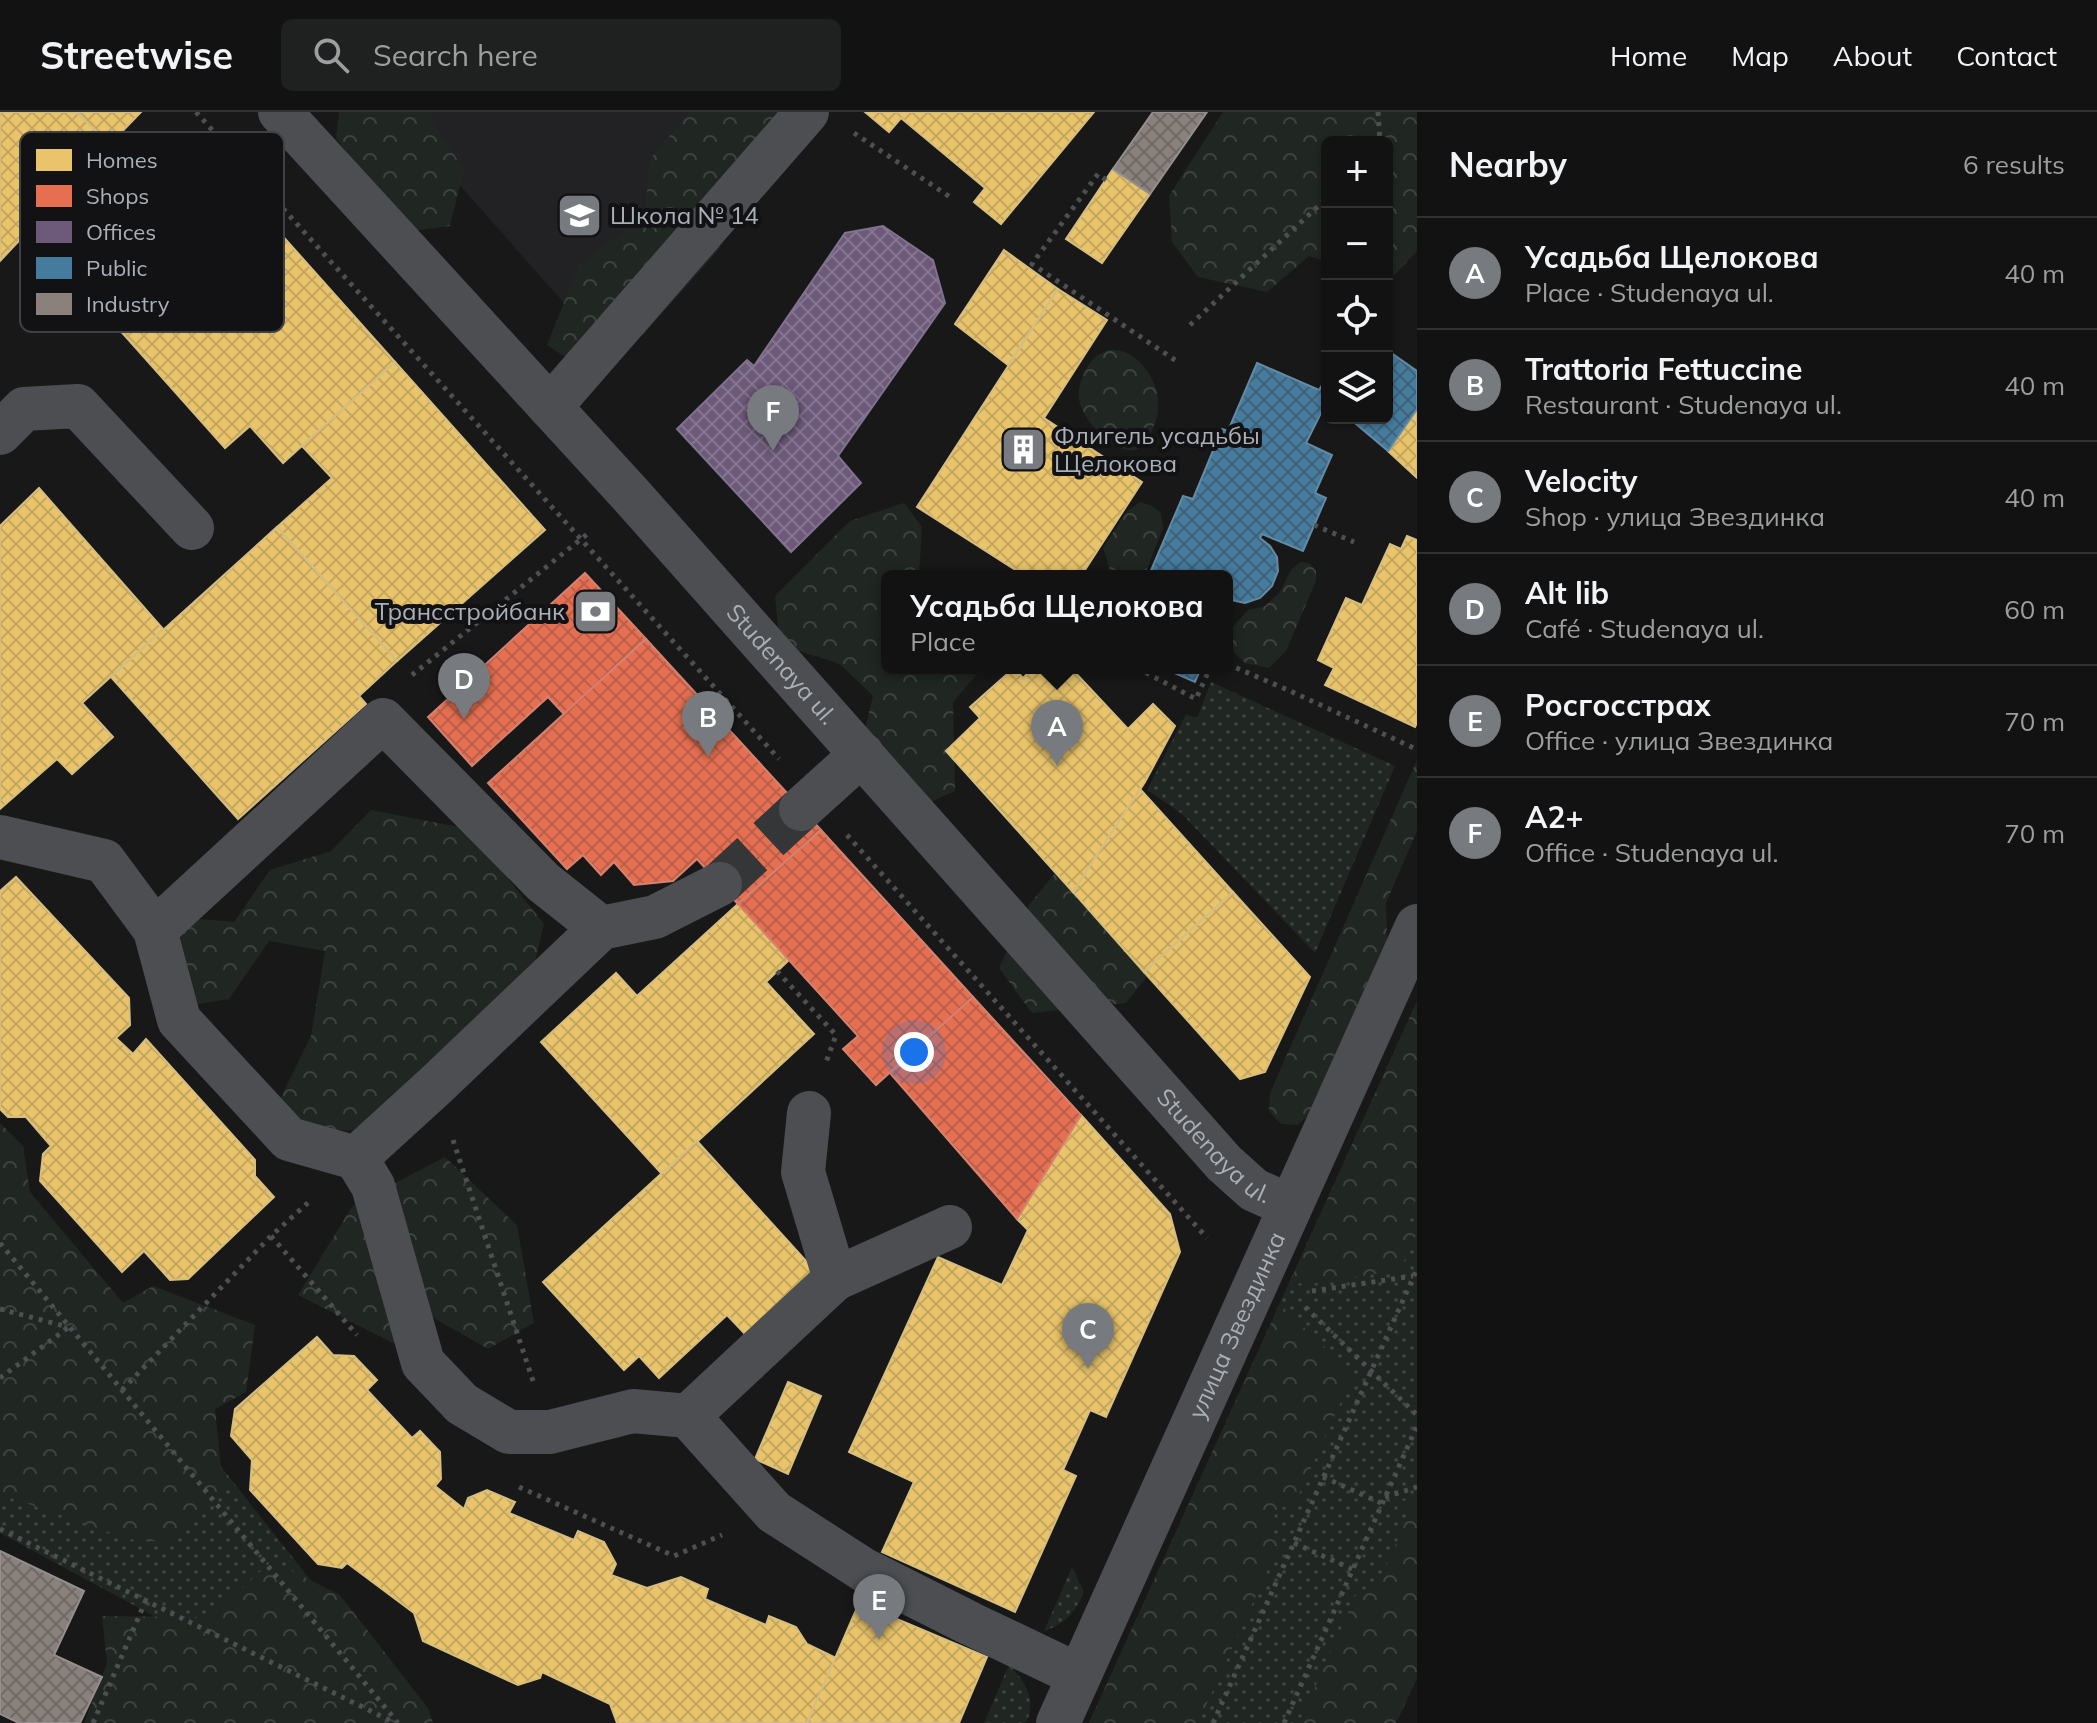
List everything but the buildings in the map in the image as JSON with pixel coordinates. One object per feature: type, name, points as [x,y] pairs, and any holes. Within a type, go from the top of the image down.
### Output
[{"type":"street","name":"Studenaya ul.","points":[[280,112],[630,494],[1224,1163],[1254,1190],[1290,1206]]},
{"type":"street","points":[[550,407],[807,112]]},
{"type":"street","points":[[0,433],[24,409],[78,406],[192,528]]},
{"type":"street","points":[[155,930],[383,720],[543,882],[601,928]]},
{"type":"street","points":[[808,804],[862,754]]},
{"type":"street","points":[[0,837],[104,861],[155,930],[179,1020],[289,1139],[356,1158],[373,1186],[423,1363],[462,1404],[509,1432],[550,1432],[633,1411],[688,1416],[774,1512],[864,1570],[1078,1675]]},
{"type":"street","points":[[356,1158],[601,928],[655,917],[720,884]]},
{"type":"street","name":"улица Звездинка","points":[[1058,1723],[1417,926]]},
{"type":"street","points":[[809,1113],[803,1172],[835,1279]]},
{"type":"street","points":[[688,1416],[835,1279],[950,1227]]},
{"type":"path","points":[[196,112],[214,132]]},
{"type":"path","points":[[1378,112],[1380,136]]},
{"type":"path","points":[[848,129],[950,197]]},
{"type":"path","points":[[1106,180],[1098,174],[1032,264],[1178,362]]},
{"type":"path","points":[[1190,325],[1321,204]]},
{"type":"path","points":[[284,210],[581,540],[808,804],[1207,1238]]},
{"type":"path","points":[[383,720],[407,679],[581,540],[630,494]]},
{"type":"path","points":[[1314,525],[1354,542]]},
{"type":"path","points":[[1233,667],[1416,749]]},
{"type":"path","points":[[1148,674],[1196,699],[1207,674]]},
{"type":"path","points":[[777,971],[836,1035],[809,1113]]},
{"type":"path","points":[[435,1086],[550,1432]]},
{"type":"path","points":[[122,1390],[271,1236],[356,1158]]},
{"type":"path","points":[[0,1243],[396,1723]]},
{"type":"path","points":[[0,1250],[9,1256]]},
{"type":"path","points":[[1307,1292],[1416,1272]]},
{"type":"path","points":[[1213,1723],[1416,1272]]},
{"type":"path","points":[[1303,1305],[1417,1415]]},
{"type":"path","points":[[0,1309],[69,1327]]},
{"type":"path","points":[[0,1378],[69,1327]]},
{"type":"path","points":[[1284,1723],[1417,1426]]},
{"type":"path","points":[[1323,1477],[1383,1500],[1417,1487]]},
{"type":"path","points":[[0,1529],[396,1723]]},
{"type":"path","points":[[1294,1543],[1352,1569]]},
{"type":"path","points":[[93,1723],[146,1600]]},
{"type":"shaded area","name":"Школа № 14","points":[[395,112],[766,112],[578,319]]},
{"type":"green space","points":[[339,112],[433,112],[432,123],[464,169],[450,226],[405,232],[336,138]]},
{"type":"green space","points":[[690,112],[786,112],[718,198],[720,248],[643,335],[574,363],[547,345],[579,265],[645,215],[650,159]]},
{"type":"green space","points":[[1223,112],[1417,112],[1417,251],[1393,277],[1393,136],[1321,136],[1321,260],[1309,256],[1267,292],[1198,277],[1172,242],[1169,196]]},
{"type":"green space","points":[[1109,350],[1121,351],[1137,360],[1149,374],[1157,392],[1156,419],[1149,440],[1140,448],[1121,448],[1102,436],[1087,417],[1079,399],[1080,383],[1085,372],[1093,359]]},
{"type":"green space","points":[[1140,502],[1161,513],[1163,528],[1146,570],[1110,570],[1103,548],[1127,511]]},
{"type":"green space","points":[[904,503],[922,527],[919,570],[881,570],[881,674],[977,674],[953,702],[955,791],[910,811],[856,766],[873,696],[840,664],[780,645],[775,596],[850,521]]},
{"type":"green space","points":[[1300,562],[1309,563],[1316,571],[1316,581],[1286,651],[1269,668],[1245,663],[1233,651],[1233,627],[1248,610],[1265,606],[1280,592],[1291,570]]},
{"type":"green space","points":[[1211,682],[1395,766],[1315,953],[1181,813],[1147,790],[1186,714],[1197,718]]},
{"type":"green space","points":[[1417,760],[1417,831],[1386,903],[1387,939],[1310,1113],[1298,1125],[1281,1124],[1269,1111],[1270,1093]]},
{"type":"green space","points":[[371,810],[469,829],[544,924],[525,1005],[401,1131],[308,1130],[280,1099],[311,1036],[325,951],[269,941],[229,999],[173,1008],[178,917],[234,922],[270,870],[331,851]]},
{"type":"green space","points":[[1056,872],[1174,942],[1126,1003],[1032,1013],[999,968],[1029,905]]},
{"type":"green space","points":[[1417,1001],[1417,1678],[1396,1723],[1089,1723]]},
{"type":"green space","points":[[1417,1001],[1417,1197],[1405,1223],[1417,1228],[1417,1233],[1400,1270],[1305,1285],[1291,1280]]},
{"type":"green space","points":[[0,1123],[23,1146],[30,1192],[123,1303],[153,1286],[255,1325],[246,1392],[215,1409],[223,1487],[172,1543],[128,1539],[0,1494]]},
{"type":"green space","points":[[445,1157],[517,1225],[534,1323],[488,1349],[432,1317],[393,1343],[298,1295],[353,1205]]},
{"type":"green space","points":[[0,1186],[423,1723],[352,1723],[0,1533]]},
{"type":"green space","points":[[1280,1304],[1353,1375],[1292,1510],[1279,1505],[1265,1536],[1280,1543],[1198,1723],[1089,1723]]},
{"type":"green space","points":[[1417,1496],[1417,1678],[1396,1723],[1299,1723],[1359,1588],[1374,1594],[1409,1514],[1397,1508],[1400,1502]]},
{"type":"green space","points":[[272,1561],[340,1595],[428,1708],[433,1723],[84,1723],[107,1663],[102,1616],[210,1617]]},
{"type":"green space","points":[[1072,1567],[1084,1592],[1068,1617],[1044,1631]]},
{"type":"green space","points":[[1009,1665],[1027,1691],[1030,1705],[1027,1721],[984,1723]]},
{"type":"tunnel","points":[[720,884],[801,809]]},
{"type":"place","name":"Школа № 14","points":[[579,216]]},
{"type":"place","name":"Флигель усадьбы Щелокова","points":[[1023,450]]},
{"type":"place","name":"А2+","points":[[773,451]]},
{"type":"place","name":"Трансстройбанк","points":[[596,612]]},
{"type":"place","name":"Alt lib","points":[[464,719]]},
{"type":"place","name":"Trattoria Fettuccine","points":[[708,757]]},
{"type":"place","name":"Усадьба Щелокова","points":[[1057,766]]},
{"type":"place","name":"Velocity","points":[[1088,1369]]},
{"type":"place","name":"Росгосстрах","points":[[879,1640]]}]
